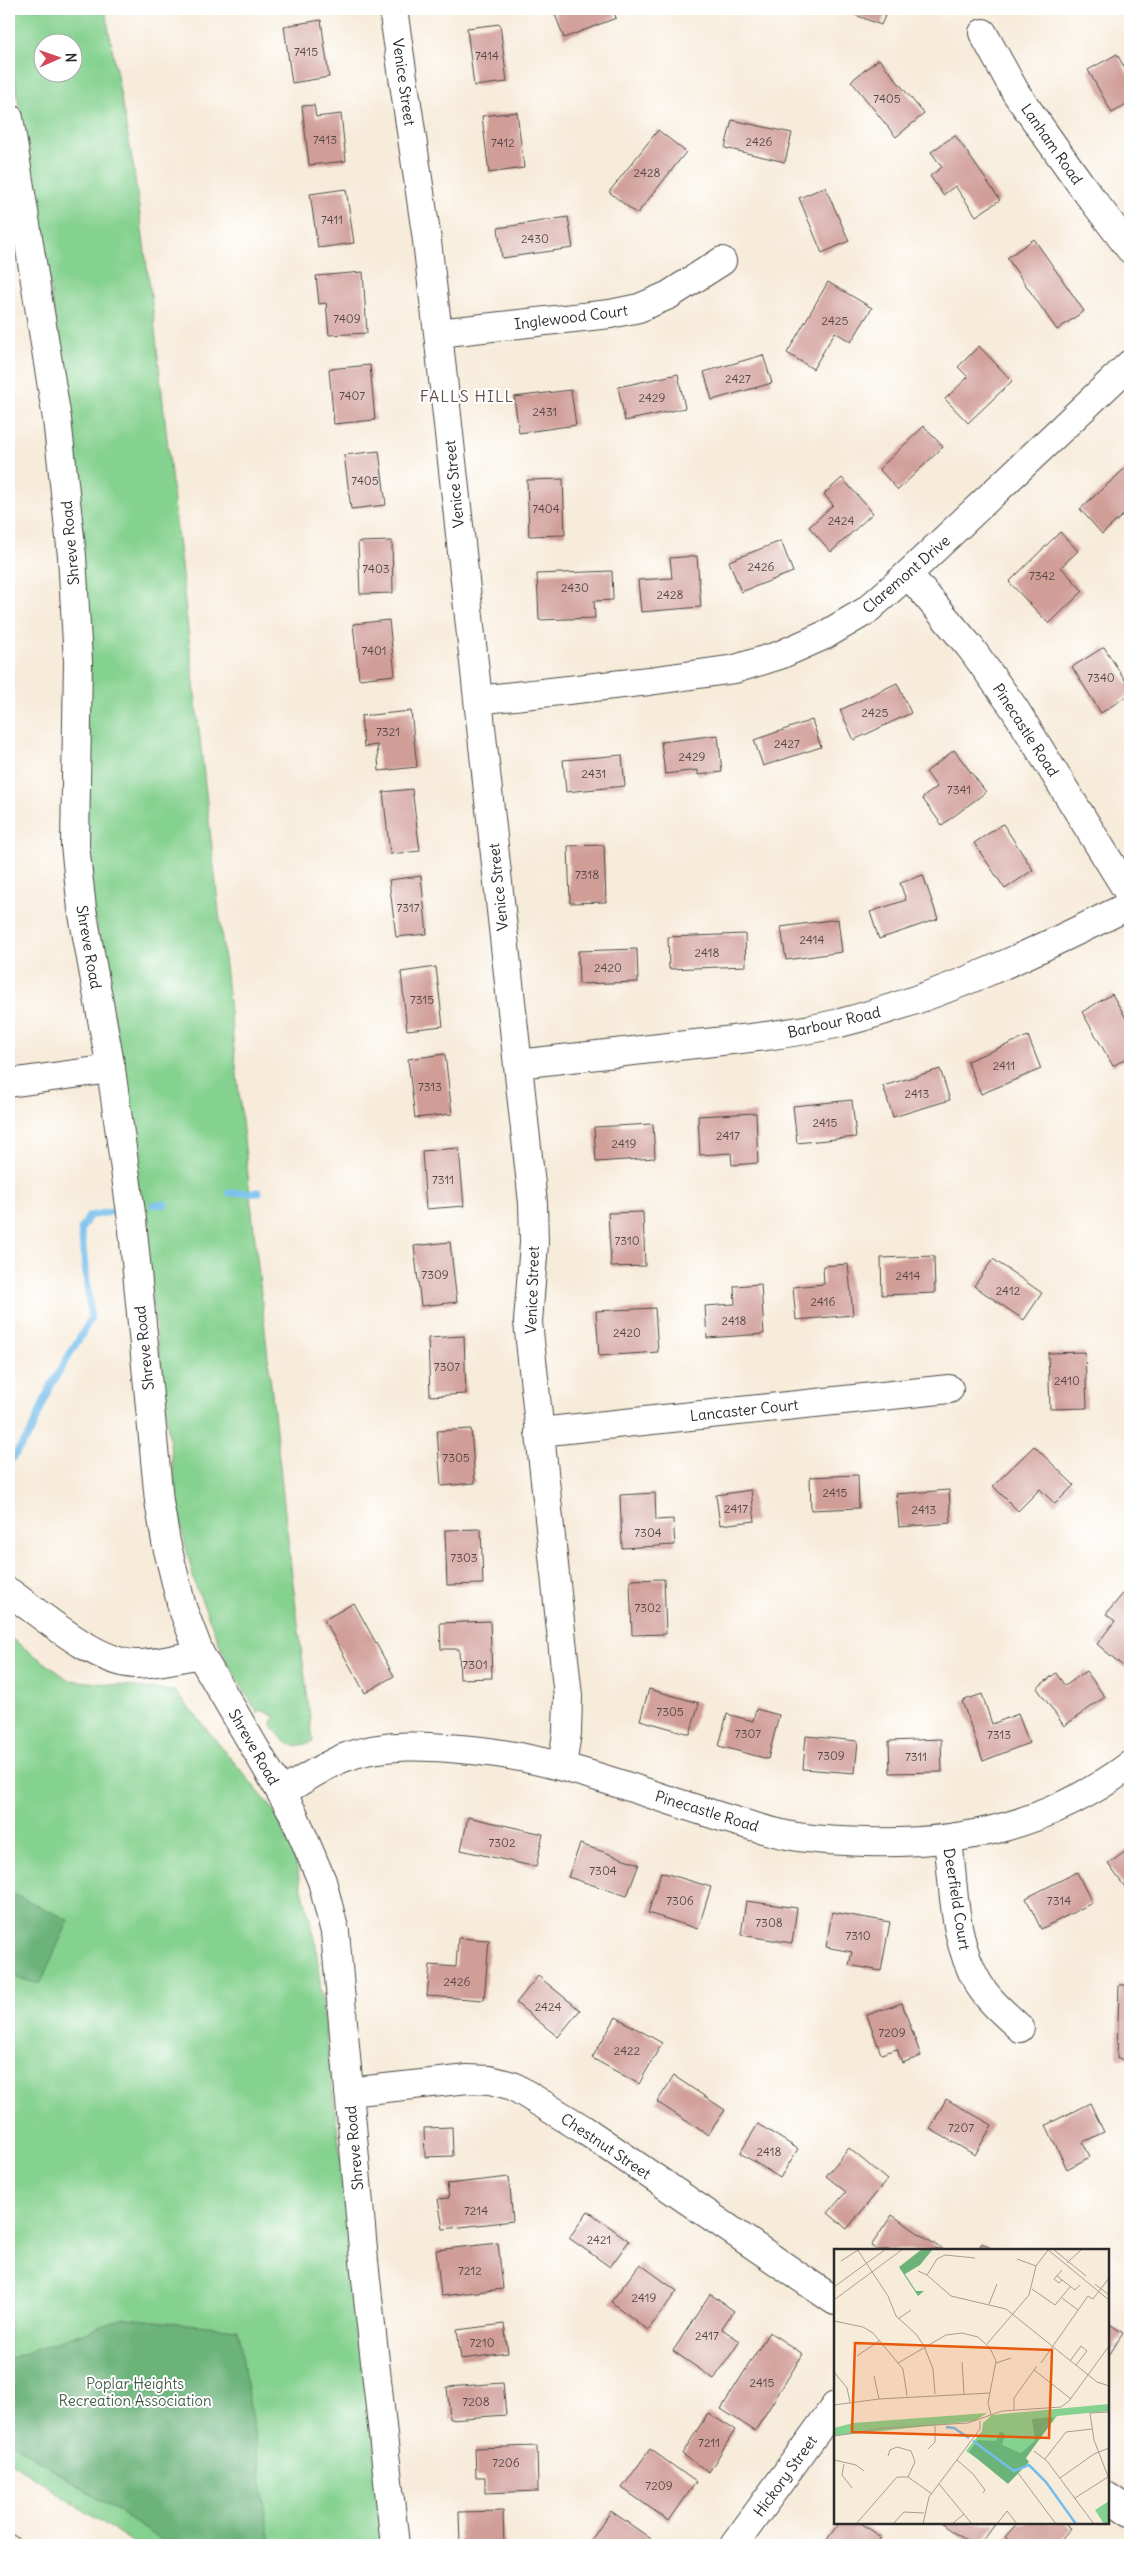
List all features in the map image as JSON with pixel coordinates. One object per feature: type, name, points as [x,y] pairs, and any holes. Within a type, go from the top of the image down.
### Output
[{"type":"street","name":"Venice Street","points":[[392,9],[425,224],[438,333],[533,1202],[534,1242],[528,1322],[568,1696],[567,1733],[562,1766]]},
{"type":"street","name":"Lanham Road","points":[[984,33],[1016,93],[1082,186],[1130,249]]},
{"type":"street","name":"Shreve Road","points":[[9,118],[57,418],[72,556],[78,661],[75,845],[82,909],[111,1069],[132,1220],[160,1501],[175,1583],[200,1654],[281,1793],[312,1854],[329,1907],[338,1958],[364,2261],[395,2545]]},
{"type":"street","name":"Inglewood Court","points":[[438,333],[610,314],[639,308],[669,295],[722,261]]},
{"type":"street","name":"Claremont Drive","points":[[478,700],[649,681],[735,669],[780,655],[825,635],[866,611],[908,574],[1130,364]]},
{"type":"street","name":"Pinecastle Road","points":[[908,574],[970,647],[1014,708],[1130,895]]},
{"type":"street","name":"Barbour Road","points":[[518,1064],[773,1036],[839,1023],[903,1005],[963,982],[1055,942],[1130,905]]},
{"type":"street","points":[[9,1083],[111,1069]]},
{"type":"street","name":"Lancaster Court","points":[[540,1432],[949,1389]]},
{"type":"street","points":[[9,1592],[96,1653],[117,1662],[136,1664],[200,1654]]},
{"type":"street","name":"Pinecastle Road","points":[[281,1793],[344,1758],[402,1746],[436,1746],[505,1753],[562,1766],[783,1834],[834,1841],[905,1843],[948,1840],[980,1834],[1026,1821],[1061,1807],[1109,1780],[1130,1765]]},
{"type":"street","name":"Deerfield Court","points":[[948,1840],[959,1930],[966,1957],[978,1983],[995,2006],[1020,2028]]},
{"type":"street","name":"Chestnut Street","points":[[349,2092],[468,2079],[490,2080],[513,2086],[583,2129],[834,2300]]},
{"type":"street","name":"Hickory Street","points":[[734,2545],[834,2407]]},
{"type":"street","points":[[1109,2498],[1130,2512]]},
{"type":"green space","points":[[9,9],[105,9],[133,164],[153,311],[292,1576],[313,1741],[305,1744],[294,1745],[284,1741],[272,1725],[274,1716],[261,1710],[258,1714],[227,1662],[195,1584],[179,1518],[124,1070],[91,896],[61,362],[43,236],[9,50]]},
{"type":"green space","name":"Poplar Heights Recreation Association","points":[[9,1637],[69,1680],[175,1691],[272,1808],[292,1850],[315,1939],[386,2545],[137,2545],[9,2461]]},
{"type":"green space","points":[[9,1892],[69,1920],[40,1984],[9,1976]]},
{"type":"green space","points":[[125,2318],[238,2329],[271,2545],[169,2545],[9,2441],[9,2359]]},
{"type":"building","points":[[553,9],[613,9],[616,18],[564,38]]},
{"type":"building","points":[[849,9],[888,9],[881,25],[848,12]]},
{"type":"building","points":[[321,20],[329,77],[292,83],[284,26]]},
{"type":"building","points":[[500,24],[507,82],[474,86],[467,28]]},
{"type":"building","points":[[1117,54],[1130,78],[1130,103],[1112,113],[1088,70]]},
{"type":"building","points":[[879,59],[924,114],[896,137],[851,81]]},
{"type":"building","points":[[314,105],[316,117],[341,114],[346,161],[309,165],[302,106]]},
{"type":"building","points":[[517,112],[524,168],[489,173],[482,116]]},
{"type":"building","points":[[732,120],[792,133],[785,162],[725,148]]},
{"type":"building","points":[[658,130],[686,152],[637,214],[609,192]]},
{"type":"building","points":[[955,135],[1000,200],[976,216],[955,186],[943,195],[930,176],[942,167],[931,152]]},
{"type":"building","points":[[825,187],[849,241],[822,253],[799,198]]},
{"type":"building","points":[[346,189],[354,243],[318,248],[310,194]]},
{"type":"building","points":[[568,217],[573,248],[502,258],[498,228]]},
{"type":"building","points":[[1034,239],[1084,311],[1057,330],[1007,258]]},
{"type":"building","points":[[363,272],[367,333],[329,335],[326,303],[319,304],[316,276]]},
{"type":"building","points":[[828,282],[872,308],[851,342],[835,332],[813,369],[787,353]]},
{"type":"building","points":[[979,346],[1012,381],[968,423],[945,399],[968,377],[958,367]]},
{"type":"building","points":[[763,355],[772,383],[712,400],[704,372]]},
{"type":"building","points":[[370,365],[375,420],[334,424],[329,369]]},
{"type":"building","points":[[678,374],[685,408],[625,421],[618,387]]},
{"type":"building","points":[[571,390],[576,425],[519,433],[514,397]]},
{"type":"building","points":[[924,426],[943,447],[898,490],[879,469]]},
{"type":"building","points":[[379,451],[386,505],[351,509],[344,455]]},
{"type":"building","points":[[1130,464],[1130,509],[1102,534],[1080,509]]},
{"type":"building","points":[[842,478],[873,513],[831,552],[809,527],[833,505],[824,494]]},
{"type":"building","points":[[563,479],[565,535],[529,536],[527,480]]},
{"type":"building","points":[[1060,532],[1078,551],[1061,567],[1083,591],[1049,624],[1009,582]]},
{"type":"building","points":[[392,541],[393,593],[360,594],[358,542]]},
{"type":"building","points":[[781,541],[793,572],[741,592],[729,561]]},
{"type":"building","points":[[697,556],[701,607],[641,612],[638,580],[672,578],[670,558]]},
{"type":"building","points":[[612,571],[613,600],[594,601],[595,618],[539,620],[537,574]]},
{"type":"building","points":[[389,620],[395,675],[359,679],[353,624]]},
{"type":"building","points":[[1104,647],[1130,688],[1130,694],[1101,713],[1072,667]]},
{"type":"building","points":[[897,683],[911,713],[854,740],[840,710]]},
{"type":"building","points":[[411,711],[417,767],[379,771],[377,745],[364,747],[361,716]]},
{"type":"building","points":[[812,720],[821,747],[763,766],[754,740]]},
{"type":"building","points":[[718,735],[722,772],[698,775],[698,770],[665,774],[661,742]]},
{"type":"building","points":[[954,750],[986,792],[942,825],[922,798],[937,787],[926,772]]},
{"type":"building","points":[[622,755],[625,786],[566,792],[563,760]]},
{"type":"building","points":[[412,789],[420,851],[390,854],[383,792]]},
{"type":"building","points":[[1003,824],[1033,870],[1005,889],[974,843]]},
{"type":"building","points":[[604,845],[606,902],[570,903],[568,846]]},
{"type":"building","points":[[923,875],[938,919],[879,939],[870,912],[906,900],[900,883]]},
{"type":"building","points":[[421,876],[427,934],[396,937],[389,880]]},
{"type":"building","points":[[838,919],[842,952],[786,960],[781,927]]},
{"type":"building","points":[[745,934],[746,966],[669,969],[668,937]]},
{"type":"building","points":[[637,949],[638,982],[579,984],[578,951]]},
{"type":"building","points":[[436,967],[443,1026],[407,1030],[401,972]]},
{"type":"building","points":[[1112,994],[1130,1025],[1130,1056],[1113,1066],[1082,1012]]},
{"type":"building","points":[[1028,1036],[1041,1069],[981,1094],[967,1061]]},
{"type":"building","points":[[445,1054],[452,1114],[415,1118],[408,1059]]},
{"type":"building","points":[[940,1069],[950,1100],[893,1117],[883,1086]]},
{"type":"building","points":[[852,1100],[856,1137],[797,1143],[793,1106]]},
{"type":"building","points":[[756,1113],[758,1163],[732,1165],[731,1153],[700,1155],[698,1116]]},
{"type":"building","points":[[653,1124],[655,1158],[596,1162],[594,1127]]},
{"type":"building","points":[[459,1148],[464,1206],[426,1209],[422,1151]]},
{"type":"building","points":[[643,1212],[645,1266],[611,1267],[608,1213]]},
{"type":"building","points":[[450,1242],[457,1302],[421,1306],[414,1246]]},
{"type":"building","points":[[934,1256],[935,1293],[882,1295],[881,1258]]},
{"type":"building","points":[[993,1259],[1042,1293],[1024,1320],[974,1286]]},
{"type":"building","points":[[848,1264],[853,1315],[796,1320],[793,1287],[824,1284],[823,1266]]},
{"type":"building","points":[[761,1284],[764,1334],[707,1338],[705,1306],[735,1304],[734,1286]]},
{"type":"building","points":[[655,1308],[658,1352],[599,1356],[596,1311]]},
{"type":"building","points":[[464,1336],[466,1394],[430,1396],[428,1338]]},
{"type":"building","points":[[1085,1352],[1087,1408],[1050,1409],[1048,1353]]},
{"type":"building","points":[[471,1429],[475,1483],[441,1486],[437,1431]]},
{"type":"building","points":[[1034,1446],[1074,1485],[1055,1504],[1040,1489],[1018,1511],[993,1486]]},
{"type":"building","points":[[858,1475],[859,1508],[811,1510],[810,1477]]},
{"type":"building","points":[[751,1490],[755,1521],[720,1525],[716,1495]]},
{"type":"building","points":[[949,1490],[951,1523],[899,1527],[896,1494]]},
{"type":"building","points":[[655,1493],[656,1520],[673,1519],[675,1545],[622,1548],[620,1495]]},
{"type":"building","points":[[481,1529],[483,1584],[447,1585],[445,1530]]},
{"type":"building","points":[[664,1579],[666,1634],[632,1635],[630,1580]]},
{"type":"building","points":[[1127,1589],[1130,1592],[1130,1672],[1097,1644],[1115,1621],[1106,1614]]},
{"type":"building","points":[[354,1603],[394,1676],[365,1693],[324,1620]]},
{"type":"building","points":[[490,1621],[492,1678],[460,1679],[459,1649],[441,1649],[440,1623]]},
{"type":"building","points":[[1086,1671],[1105,1697],[1064,1726],[1037,1688],[1056,1673],[1065,1686]]},
{"type":"building","points":[[649,1689],[699,1703],[690,1734],[640,1720]]},
{"type":"building","points":[[982,1694],[992,1724],[1018,1714],[1029,1743],[983,1761],[962,1701]]},
{"type":"building","points":[[756,1709],[779,1715],[768,1759],[719,1746],[727,1714],[753,1721]]},
{"type":"building","points":[[806,1736],[858,1741],[855,1773],[803,1769]]},
{"type":"building","points":[[941,1739],[942,1772],[890,1773],[889,1741]]},
{"type":"building","points":[[468,1817],[543,1834],[536,1867],[461,1850]]},
{"type":"building","points":[[580,1844],[639,1864],[627,1896],[568,1877]]},
{"type":"building","points":[[1130,1848],[1130,1894],[1108,1864]]},
{"type":"building","points":[[661,1872],[711,1887],[698,1929],[648,1913]]},
{"type":"building","points":[[1077,1872],[1092,1903],[1041,1929],[1026,1898]]},
{"type":"building","points":[[746,1901],[797,1908],[792,1943],[741,1935]]},
{"type":"building","points":[[832,1912],[890,1922],[881,1971],[849,1965],[852,1952],[826,1947]]},
{"type":"building","points":[[458,1938],[489,1940],[484,2000],[427,1996],[430,1965],[456,1967]]},
{"type":"building","points":[[538,1976],[580,2010],[558,2037],[516,2003]]},
{"type":"building","points":[[1119,1985],[1130,1985],[1130,2059],[1117,2059]]},
{"type":"building","points":[[902,2003],[921,2056],[902,2063],[897,2049],[881,2054],[867,2015]]},
{"type":"building","points":[[616,2017],[662,2043],[639,2084],[592,2058]]},
{"type":"building","points":[[674,2076],[725,2110],[708,2135],[657,2102]]},
{"type":"building","points":[[946,2099],[992,2125],[975,2155],[930,2129]]},
{"type":"building","points":[[1090,2103],[1104,2132],[1083,2142],[1090,2157],[1067,2169],[1046,2125]]},
{"type":"building","points":[[758,2124],[798,2149],[780,2178],[740,2153]]},
{"type":"building","points":[[452,2127],[453,2156],[425,2157],[424,2128]]},
{"type":"building","points":[[849,2148],[887,2180],[847,2229],[828,2213],[846,2192],[826,2176]]},
{"type":"building","points":[[509,2177],[513,2221],[443,2229],[438,2199],[449,2198],[447,2184]]},
{"type":"building","points":[[588,2211],[629,2241],[610,2267],[569,2238]]},
{"type":"building","points":[[892,2215],[942,2249],[876,2249],[871,2246]]},
{"type":"building","points":[[498,2243],[503,2289],[441,2296],[436,2250]]},
{"type":"building","points":[[982,2243],[992,2249],[979,2249]]},
{"type":"building","points":[[640,2264],[677,2291],[648,2330],[611,2302]]},
{"type":"building","points":[[710,2294],[734,2311],[722,2329],[740,2341],[714,2379],[673,2351]]},
{"type":"building","points":[[504,2324],[508,2353],[461,2359],[457,2330]]},
{"type":"building","points":[[1109,2324],[1123,2333],[1109,2355]]},
{"type":"building","points":[[769,2332],[803,2354],[755,2431],[721,2409]]},
{"type":"building","points":[[503,2383],[506,2415],[450,2419],[447,2387]]},
{"type":"building","points":[[708,2413],[735,2430],[709,2472],[682,2454]]},
{"type":"building","points":[[537,2446],[538,2491],[485,2493],[485,2477],[476,2477],[475,2448]]},
{"type":"building","points":[[650,2449],[696,2482],[669,2521],[622,2488]]},
{"type":"building","points":[[503,2511],[504,2545],[460,2545],[459,2512]]},
{"type":"building","points":[[611,2511],[660,2545],[588,2545]]},
{"type":"building","points":[[838,2524],[862,2524],[881,2537],[876,2545],[823,2545]]},
{"type":"building","points":[[942,2524],[995,2524],[980,2545],[972,2545]]},
{"type":"building","points":[[1017,2524],[1065,2524],[1071,2528],[1056,2545],[1016,2545],[1006,2537]]},
{"type":"building","points":[[9,2532],[19,2539],[16,2545],[9,2545]]},
{"type":"waterway","points":[[229,1193],[259,1192]]},
{"type":"waterway","points":[[153,1205],[165,1204]]},
{"type":"waterway","points":[[9,1463],[30,1434],[51,1385],[91,1319],[81,1230],[89,1216],[111,1212]]},
{"type":"district","name":"FALLS HILL","points":[[467,396]]}]
